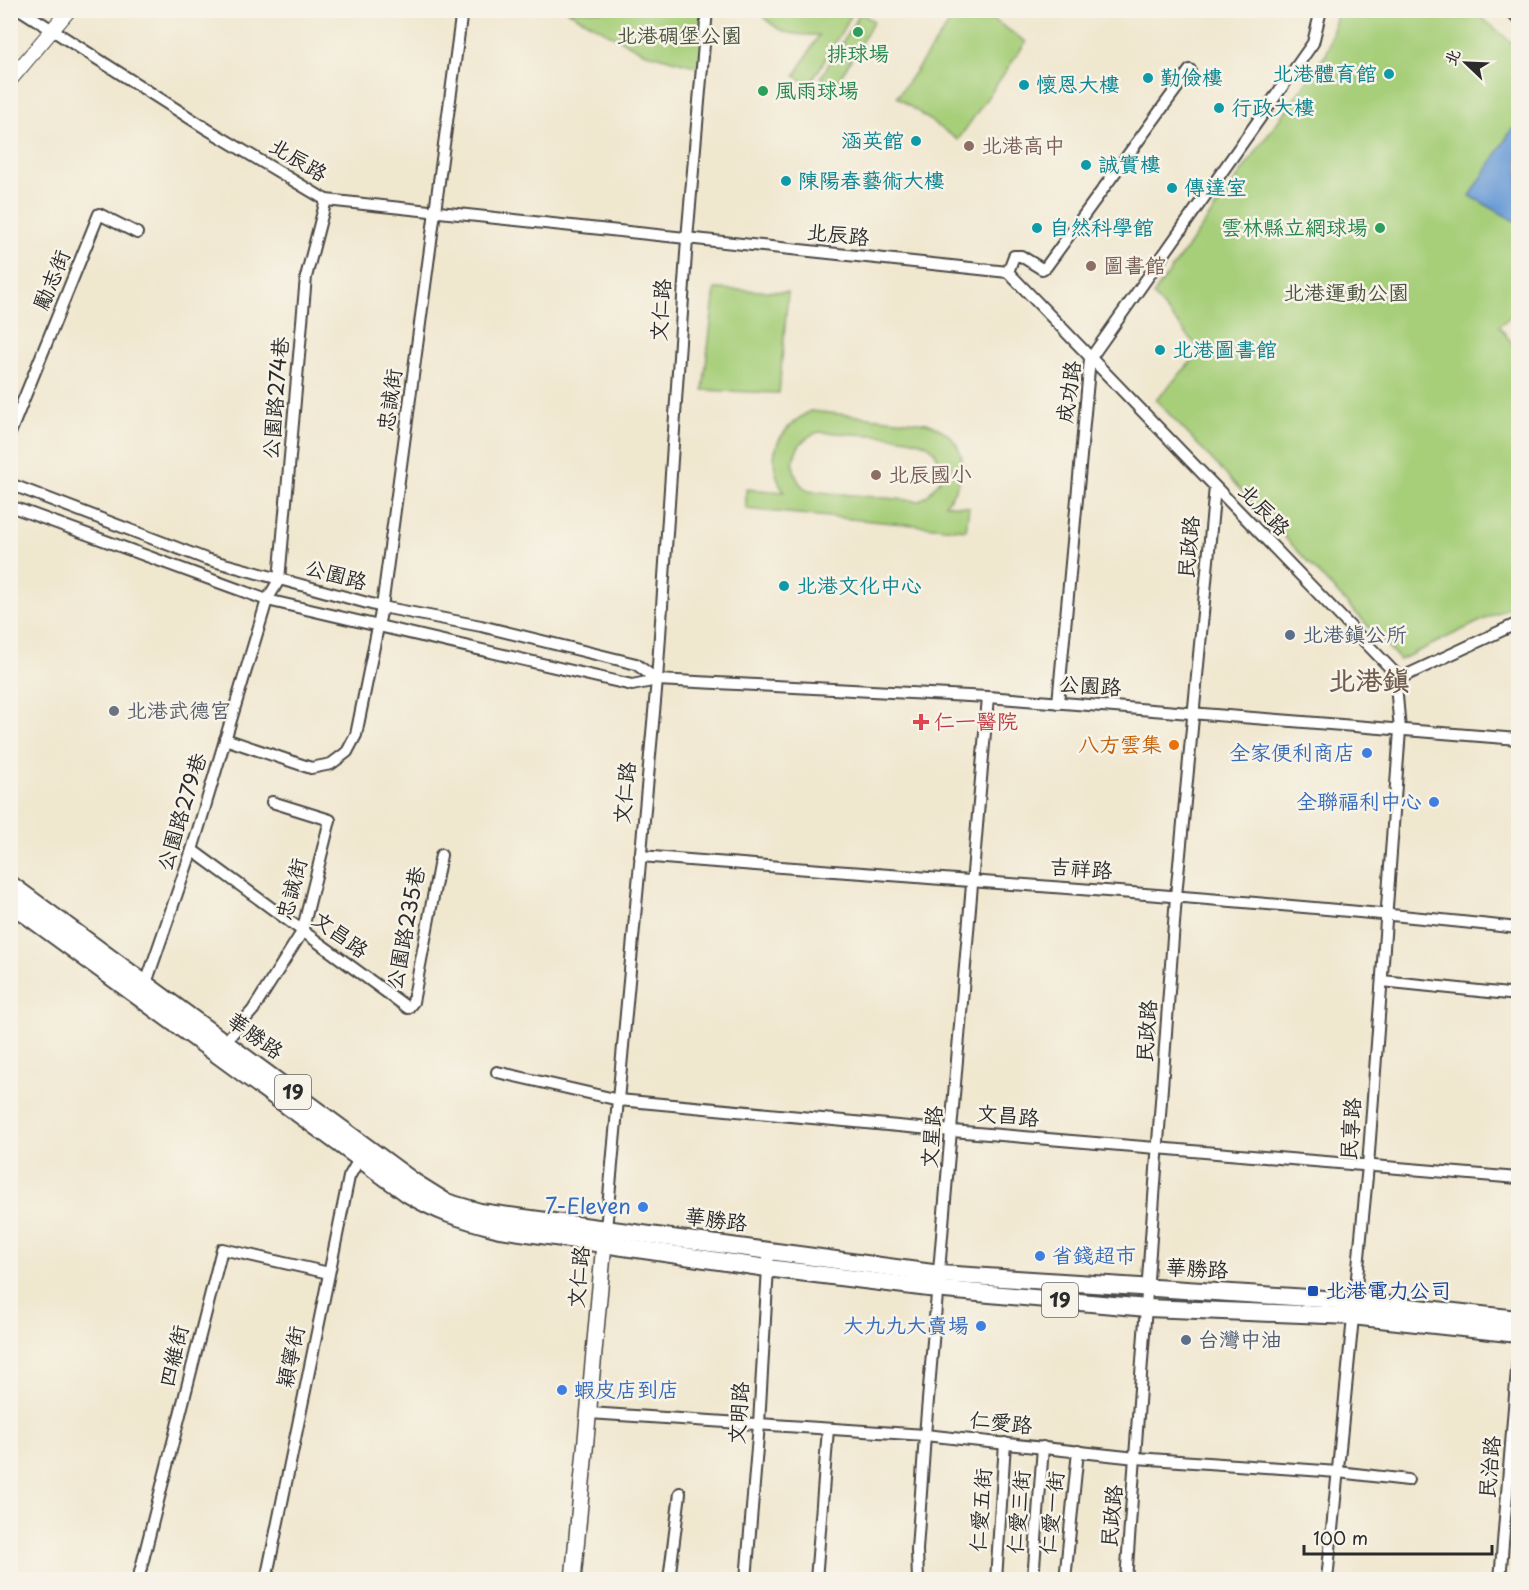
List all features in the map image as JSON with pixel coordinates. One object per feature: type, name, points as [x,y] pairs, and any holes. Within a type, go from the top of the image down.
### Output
[{"type":"main road","name":"華勝路","points":[[10,884],[142,992],[225,1042],[364,1152]]},
{"type":"main road","name":"華勝路","points":[[10,903],[142,992],[364,1152],[446,1202],[480,1212],[767,1268],[940,1282],[1147,1308],[1353,1308],[1518,1334]]},
{"type":"main road","name":"華勝路","points":[[604,1236],[769,1250],[940,1282],[1148,1289],[1353,1308],[1518,1319]]},
{"type":"main road","name":"文仁路","points":[[573,1580],[604,1236]]},
{"type":"street","name":"北辰路","points":[[21,10],[207,129],[326,200],[1008,272],[1395,673],[1396,680]]},
{"type":"street","points":[[10,80],[69,10]]},
{"type":"street","name":"忠誠街","points":[[225,739],[312,768],[331,764],[347,752],[356,735],[382,607],[462,10]]},
{"type":"street","name":"文仁路","points":[[604,1236],[619,1100],[657,680],[687,239],[707,10]]},
{"type":"street","name":"成功路","points":[[1058,704],[1090,359],[1313,43],[1321,10]]},
{"type":"street","points":[[1510,10],[1518,18]]},
{"type":"street","points":[[1008,272],[1014,256],[1021,256],[1042,269],[1046,267],[1190,70]]},
{"type":"street","name":"公園路274巷","points":[[267,600],[279,580],[306,277],[326,200]]},
{"type":"street","name":"勵志街","points":[[10,433],[99,214],[137,233]]},
{"type":"street","name":"公園路","points":[[10,484],[206,559],[382,607],[481,626],[636,664],[657,680]]},
{"type":"street","name":"民政路","points":[[1126,1580],[1176,896],[1215,487]]},
{"type":"street","name":"公園路","points":[[10,506],[267,600],[632,685],[657,680],[988,697],[1518,739]]},
{"type":"street","name":"公園路279巷","points":[[142,992],[192,850],[267,600]]},
{"type":"street","points":[[1396,680],[1518,623]]},
{"type":"street","name":"民享路","points":[[1327,1580],[1368,1166],[1400,730],[1396,680]]},
{"type":"street","name":"文星路","points":[[918,1580],[917,1550],[925,1435],[940,1282],[988,697]]},
{"type":"street","name":"忠誠街","points":[[225,1042],[253,1010],[302,932],[330,820],[272,802]]},
{"type":"street","name":"文昌路","points":[[192,850],[408,1008]]},
{"type":"street","name":"公園路235巷","points":[[408,1008],[413,1002],[441,855]]},
{"type":"street","name":"吉祥路","points":[[640,856],[1176,896],[1518,928]]},
{"type":"street","points":[[1382,981],[1518,995]]},
{"type":"street","name":"文昌路","points":[[497,1072],[619,1100],[952,1131],[1518,1178]]},
{"type":"street","name":"穎寧街","points":[[266,1580],[349,1177],[364,1152]]},
{"type":"street","name":"四維街","points":[[138,1580],[222,1249],[329,1273]]},
{"type":"street","name":"文明路","points":[[746,1580],[759,1424],[769,1250]]},
{"type":"street","name":"民治路","points":[[1500,1580],[1518,1358]]},
{"type":"street","name":"仁愛路","points":[[589,1413],[925,1435],[1136,1458],[1338,1472],[1408,1480]]},
{"type":"street","points":[[816,1580],[828,1429]]},
{"type":"street","name":"仁愛五街","points":[[996,1580],[1005,1443]]},
{"type":"street","name":"仁愛三街","points":[[1033,1580],[1043,1447]]},
{"type":"street","name":"仁愛一街","points":[[1065,1580],[1078,1451]]},
{"type":"street","points":[[669,1580],[680,1493]]},
{"type":"green space","name":"北港碉堡公園","points":[[567,11],[707,11],[702,68],[643,52]]},
{"type":"green space","points":[[759,11],[854,11],[810,85],[795,76],[819,35],[785,32],[778,29]]},
{"type":"green space","points":[[958,11],[981,11],[1026,42],[958,140],[897,97]]},
{"type":"green space","name":"北港運動公園","points":[[1338,11],[1474,11],[1518,48],[1518,310],[1499,326],[1518,351],[1518,603],[1400,660],[1156,400],[1201,351],[1153,295],[1327,53]]},
{"type":"green space","name":"排球場","points":[[860,13],[874,21],[856,51],[842,43]]},
{"type":"green space","name":"排球場","points":[[839,48],[853,56],[836,85],[821,77]]},
{"type":"green space","points":[[715,289],[788,292],[779,393],[703,390]]},
{"type":"green space","points":[[810,411],[927,423],[941,430],[958,447],[962,458],[959,480],[945,504],[969,507],[966,530],[746,509],[746,489],[784,492],[778,479],[774,456],[782,436]],"holes":[[[819,432],[893,437],[921,442],[929,446],[938,457],[940,480],[928,495],[919,501],[808,491],[800,484],[796,476],[794,458],[802,442]]]},
{"type":"water","points":[[1512,129],[1518,133],[1518,223],[1470,196]]},
{"type":"place","name":"排球場","points":[[858,32]]},
{"type":"place","name":"北港體育館","points":[[1389,74]]},
{"type":"place","name":"勤儉樓","points":[[1148,78]]},
{"type":"place","name":"懷恩大樓","points":[[1024,85]]},
{"type":"place","name":"風雨球場","points":[[763,91]]},
{"type":"place","name":"行政大樓","points":[[1219,108]]},
{"type":"place","name":"涵英館","points":[[916,141]]},
{"type":"place","name":"北港高中","points":[[969,146]]},
{"type":"place","name":"誠實樓","points":[[1086,165]]},
{"type":"place","name":"陳陽春藝術大樓","points":[[786,181]]},
{"type":"place","name":"傳達室","points":[[1172,188]]},
{"type":"place","name":"自然科學館","points":[[1037,228]]},
{"type":"place","name":"雲林縣立網球場","points":[[1380,228]]},
{"type":"place","name":"圖書館","points":[[1091,266]]},
{"type":"place","name":"北港圖書館","points":[[1160,350]]},
{"type":"place","name":"北辰國小","points":[[876,475]]},
{"type":"place","name":"北港文化中心","points":[[784,586]]},
{"type":"place","name":"北港鎮公所","points":[[1290,635]]},
{"type":"place","name":"北港武德宮","points":[[114,711]]},
{"type":"place","name":"仁一醫院","points":[[921,722]]},
{"type":"place","name":"八方雲集","points":[[1174,745]]},
{"type":"place","name":"全家便利商店","points":[[1367,753]]},
{"type":"place","name":"全聯福利中心","points":[[1434,802]]},
{"type":"place","name":"7-Eleven","points":[[643,1207]]},
{"type":"place","name":"省錢超市","points":[[1040,1256]]},
{"type":"place","name":"北港電力公司","points":[[1313,1291]]},
{"type":"place","name":"大九九大賣場","points":[[981,1326]]},
{"type":"place","name":"台灣中油","points":[[1186,1340]]},
{"type":"place","name":"蝦皮店到店","points":[[562,1390]]},
{"type":"district","name":"北港鎮","points":[[1369,681]]}]
